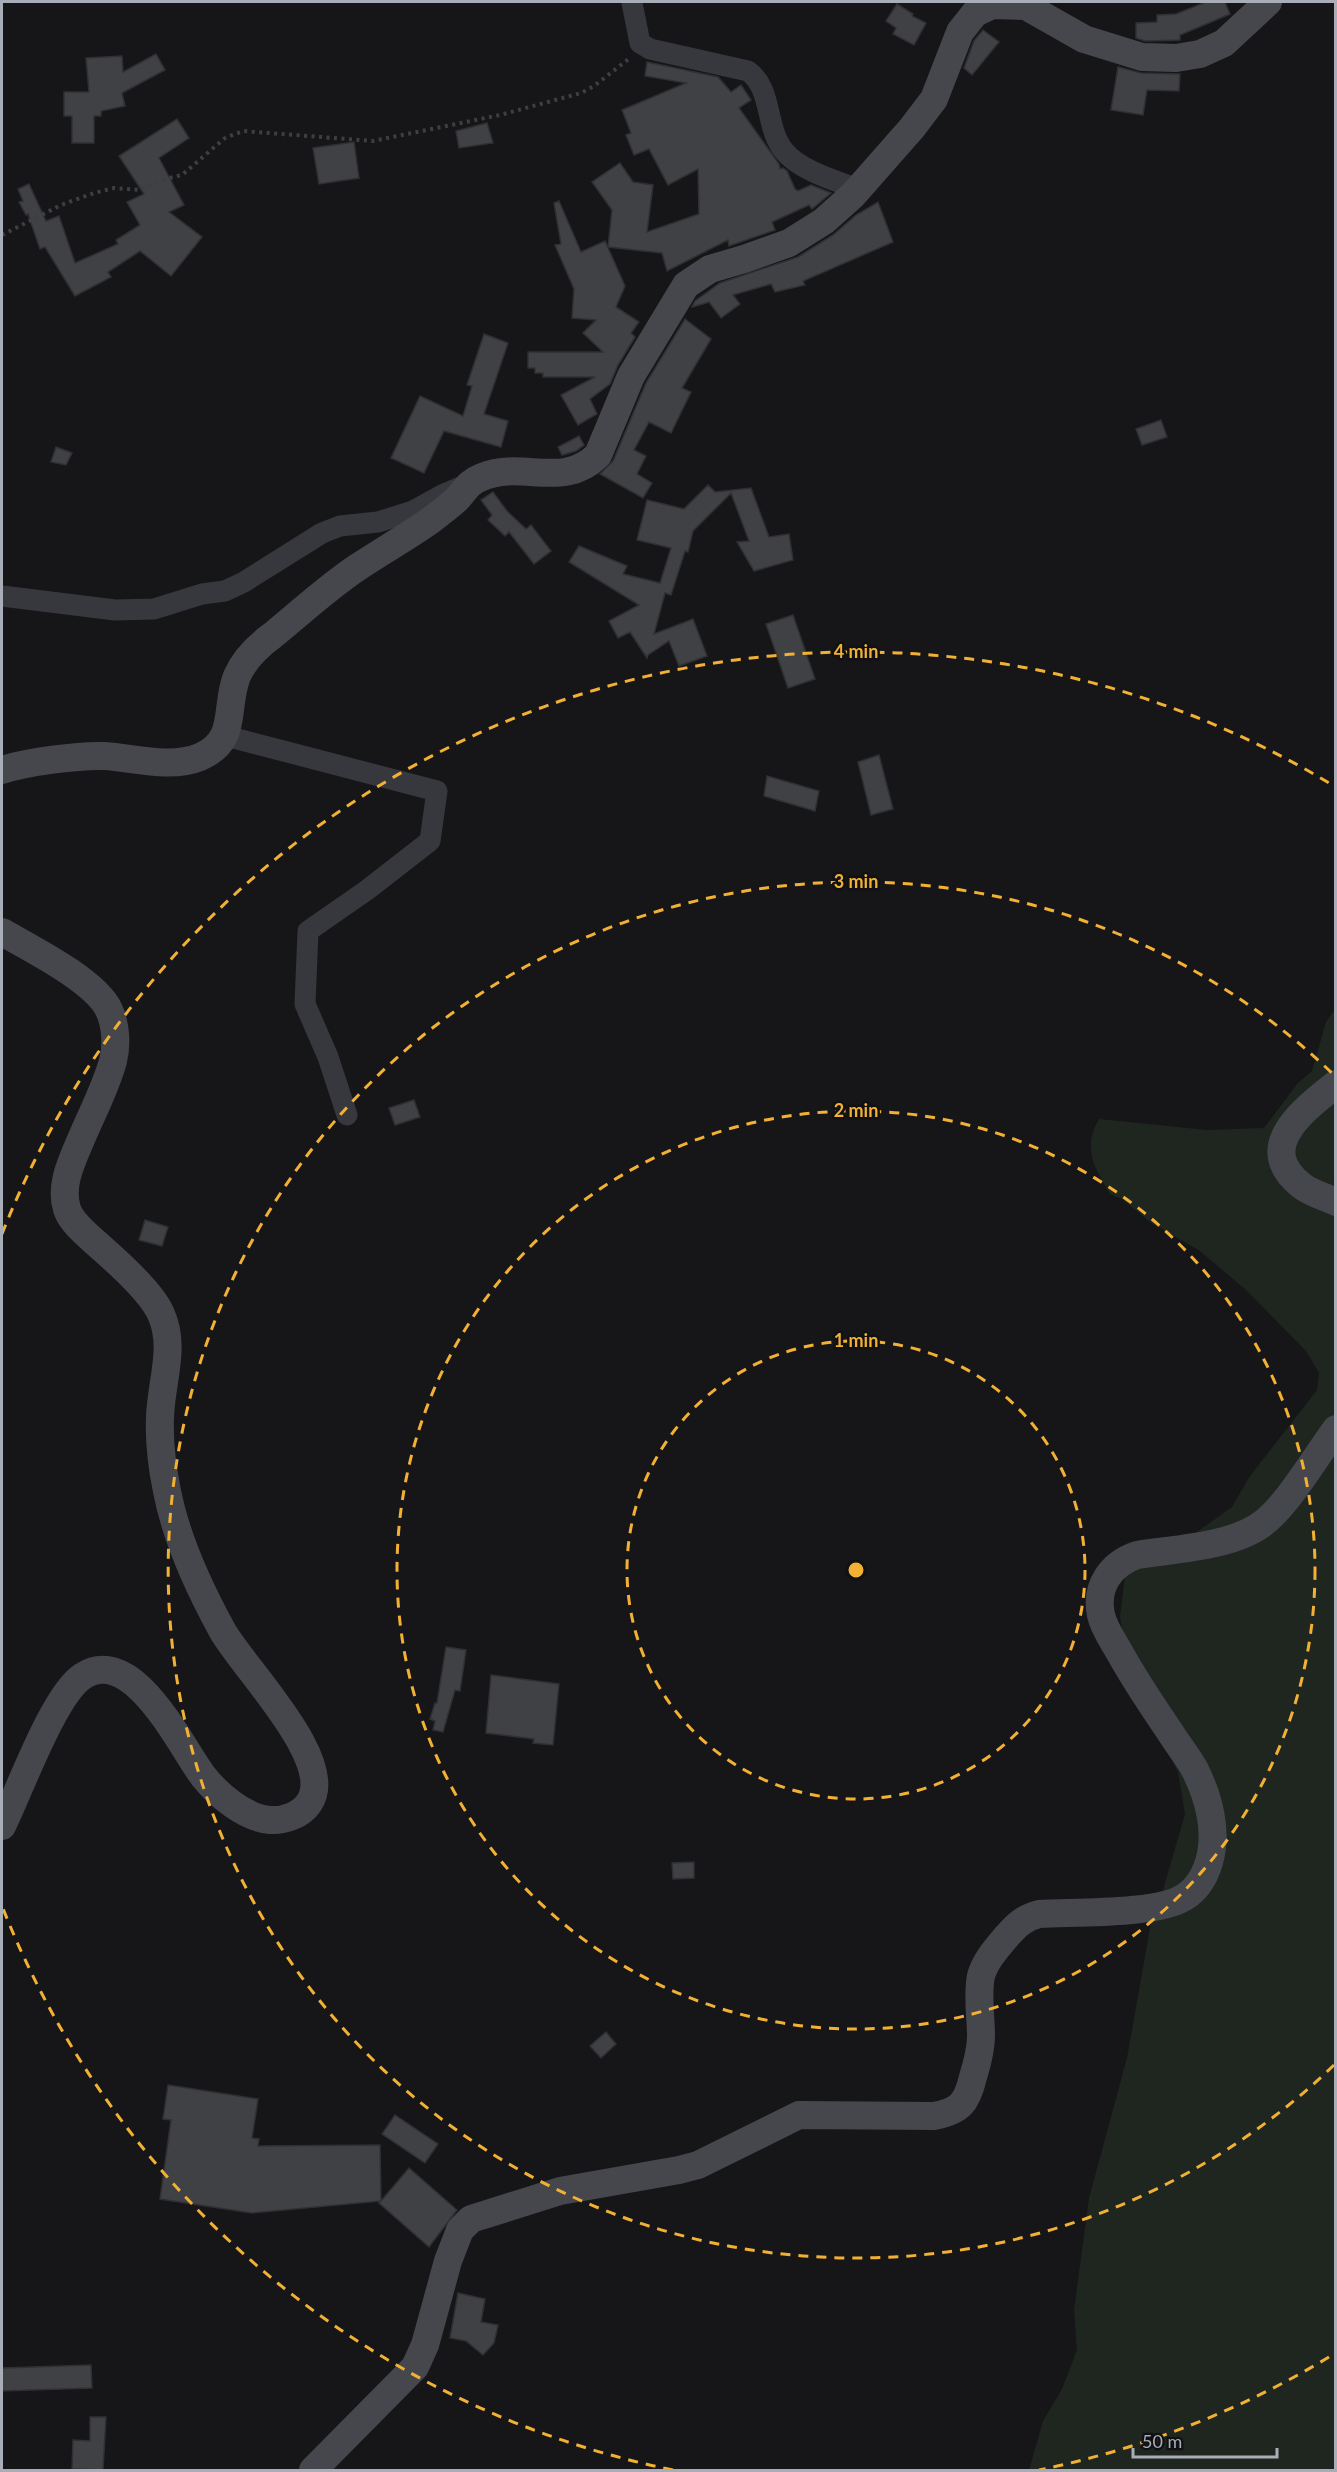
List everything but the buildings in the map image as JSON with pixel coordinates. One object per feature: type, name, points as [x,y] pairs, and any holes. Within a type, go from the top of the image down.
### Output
[{"type":"street","points":[[2,596],[115,610],[154,609],[235,586],[322,533],[340,526],[378,522],[413,511],[480,477],[499,471],[516,470],[563,473],[590,463],[598,454],[631,376],[686,285],[710,269],[744,260],[789,243],[824,221],[858,189],[912,129],[934,99],[960,32],[975,13],[992,5],[1026,6],[1084,39],[1142,57],[1176,58],[1200,54],[1224,43],[1268,2]]},
{"type":"street","points":[[632,3],[640,44],[748,71],[755,76],[761,87],[779,143],[785,153],[820,175],[858,189]]},
{"type":"street","points":[[2,770],[29,763],[101,756],[182,762],[198,758],[215,749],[226,736],[237,676],[245,662],[267,639],[357,568],[439,514],[456,500],[466,486]]},
{"type":"street","points":[[226,736],[437,791],[430,840],[367,890],[308,931],[305,1004],[328,1058],[347,1115]]},
{"type":"street","points":[[2,932],[70,972],[108,1007],[115,1029],[114,1058],[69,1167],[64,1190],[68,1213],[85,1233],[125,1269],[160,1310],[168,1334],[169,1353],[160,1416],[161,1454],[167,1494],[180,1537],[223,1633],[286,1718],[305,1749],[313,1770],[314,1789],[309,1803],[295,1815],[280,1821],[263,1820],[246,1812],[224,1798],[205,1779],[146,1694],[134,1682],[122,1673],[92,1672],[81,1677],[58,1708],[2,1826]]},
{"type":"street","points":[[1335,1084],[1289,1125],[1282,1150],[1284,1163],[1290,1175],[1303,1187],[1335,1202]]},
{"type":"street","points":[[313,2470],[415,2367],[425,2344],[448,2261],[460,2230],[471,2219],[560,2191],[698,2165],[799,2115],[934,2115],[948,2113],[958,2108],[969,2092],[979,2055],[980,1988],[984,1968],[1016,1925],[1023,1919],[1039,1914],[1158,1907],[1179,1900],[1194,1890],[1205,1873],[1212,1852],[1213,1831],[1209,1807],[1194,1770],[1138,1684],[1105,1627],[1101,1614],[1100,1597],[1105,1579],[1113,1568],[1125,1559],[1229,1540],[1262,1525],[1277,1512],[1335,1429]]},
{"type":"path","points":[[2,235],[61,205],[94,193],[114,188],[140,190],[182,175],[225,138],[243,131],[373,141],[500,115],[581,93],[594,86],[644,46]]},
{"type":"shaded area","points":[[1335,1009],[1335,2470],[1029,2470],[1043,2421],[1062,2389],[1077,2350],[1074,2310],[1089,2198],[1127,2058],[1151,1923],[1158,1907],[1185,1814],[1178,1772],[1133,1687],[1120,1617],[1126,1567],[1166,1554],[1232,1507],[1250,1476],[1317,1390],[1319,1373],[1306,1351],[1246,1290],[1200,1251],[1150,1222],[1122,1199],[1110,1194],[1092,1158],[1091,1140],[1099,1119],[1207,1130],[1264,1128],[1298,1083],[1312,1071],[1326,1022]]}]
